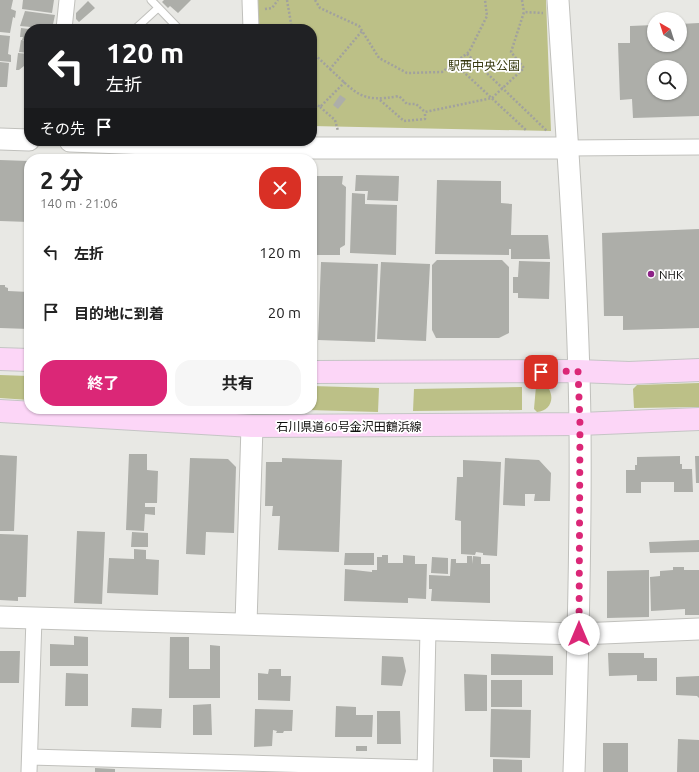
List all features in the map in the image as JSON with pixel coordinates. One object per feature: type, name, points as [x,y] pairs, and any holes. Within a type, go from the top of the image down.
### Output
[{"type":"main road","points":[[0,358],[24,360]]},
{"type":"main road","points":[[317,372],[629,372],[699,370]]},
{"type":"main road","name":"石川県道60号金沢田鶴浜線","points":[[0,411],[24,412]]},
{"type":"main road","name":"石川県道60号金沢田鶴浜線","points":[[50,414],[252,426],[580,424],[699,419]]},
{"type":"street","points":[[65,24],[67,0]]},
{"type":"street","points":[[250,0],[251,24]]},
{"type":"street","points":[[551,6],[567,148],[580,424],[579,634],[574,772]]},
{"type":"street","points":[[0,139],[24,140]]},
{"type":"street","points":[[207,146],[254,149],[699,147]]},
{"type":"street","points":[[246,624],[252,426]]},
{"type":"street","points":[[0,617],[579,634],[699,630]]},
{"type":"street","points":[[34,618],[30,765],[425,770],[428,629]]},
{"type":"lane","points":[[150,0],[175,24]]},
{"type":"lane","points":[[140,24],[158,8]]},
{"type":"path","points":[[263,9],[272,8],[278,0]]},
{"type":"path","points":[[287,0],[291,24]]},
{"type":"path","points":[[315,0],[320,8],[359,26],[380,58],[407,73],[442,72],[467,54],[487,16],[486,0]]},
{"type":"path","points":[[425,112],[492,98],[524,68],[511,52],[524,12],[522,0]]},
{"type":"path","points":[[524,12],[551,6]]},
{"type":"path","points":[[330,70],[362,31]]},
{"type":"path","points":[[467,54],[548,131]]},
{"type":"path","points":[[317,58],[358,94],[380,99],[399,96],[406,104],[416,104],[425,112],[426,119],[404,121],[380,99]]},
{"type":"path","points":[[454,63],[530,133]]},
{"type":"path","points":[[320,107],[345,82]]},
{"type":"path","points":[[317,104],[335,120],[340,138]]},
{"type":"green space","name":"駅西中央公園","points":[[256,0],[546,0],[551,131],[317,126],[317,24],[257,24]]},
{"type":"green space","points":[[0,375],[24,376],[24,400],[0,398]]},
{"type":"green space","points":[[699,383],[699,407],[634,408],[633,389],[637,385]]},
{"type":"green space","points":[[542,385],[549,389],[551,393],[551,401],[545,410],[537,412],[534,409],[536,386]]},
{"type":"green space","points":[[317,386],[379,388],[378,412],[317,410]]},
{"type":"green space","points":[[522,387],[522,410],[413,411],[414,389]]},
{"type":"building","points":[[0,0],[13,0],[11,9],[16,11],[15,18],[13,17],[10,33],[0,32]]},
{"type":"building","points":[[23,0],[54,0],[52,13],[22,9]]},
{"type":"building","points":[[164,0],[191,0],[178,13],[170,6],[168,8],[162,2]]},
{"type":"building","points":[[88,1],[95,8],[79,22],[76,19],[76,13]]},
{"type":"building","points":[[25,11],[55,15],[53,24],[24,24],[24,26],[20,26]]},
{"type":"building","points":[[699,23],[699,116],[633,118],[632,99],[620,100],[618,43],[630,43],[630,26],[647,25],[647,52],[687,52],[687,24]]},
{"type":"building","points":[[21,28],[24,28],[24,40],[22,40],[23,37],[20,37]]},
{"type":"building","points":[[0,35],[10,36],[8,54],[11,55],[11,62],[0,61]]},
{"type":"building","points":[[21,40],[24,40],[24,52],[19,52]]},
{"type":"building","points":[[18,53],[24,54],[24,66],[19,70],[16,70]]},
{"type":"building","points":[[0,62],[9,63],[7,87],[0,87]]},
{"type":"building","points":[[340,95],[346,99],[338,109],[333,105]]},
{"type":"building","points":[[0,160],[24,161],[24,222],[0,221]]},
{"type":"building","points":[[356,175],[399,176],[398,201],[367,200],[368,191],[355,191]]},
{"type":"building","points":[[317,176],[343,176],[342,184],[346,187],[345,245],[340,248],[340,255],[317,255]]},
{"type":"building","points":[[437,180],[501,181],[501,203],[512,204],[511,235],[548,235],[550,259],[511,259],[511,249],[509,249],[509,255],[435,254]]},
{"type":"building","points":[[352,193],[365,194],[365,204],[397,205],[396,255],[350,253]]},
{"type":"building","name":"NHK","points":[[699,229],[699,328],[623,330],[623,316],[604,316],[602,233]]},
{"type":"building","points":[[437,260],[502,260],[509,267],[509,333],[499,338],[436,338],[432,330],[432,265]]},
{"type":"building","points":[[519,261],[550,262],[549,299],[518,298],[518,293],[513,293],[513,277],[518,277]]},
{"type":"building","points":[[321,262],[378,264],[375,342],[318,340]]},
{"type":"building","points":[[381,262],[430,264],[426,341],[377,339]]},
{"type":"building","points":[[0,285],[5,285],[5,287],[8,288],[8,291],[24,292],[24,329],[0,328]]},
{"type":"building","points":[[129,454],[147,454],[147,470],[158,471],[157,503],[145,503],[145,507],[155,507],[155,515],[145,514],[144,531],[126,530]]},
{"type":"building","points":[[0,455],[17,456],[14,531],[0,531]]},
{"type":"building","points":[[680,456],[680,464],[682,464],[682,469],[692,469],[693,492],[674,492],[674,482],[641,482],[641,493],[626,493],[626,470],[635,470],[635,465],[637,465],[637,457]]},
{"type":"building","points":[[695,456],[699,456],[699,483],[696,483]]},
{"type":"building","points":[[190,458],[228,459],[236,467],[234,533],[206,532],[205,555],[186,554]]},
{"type":"building","points":[[282,458],[342,460],[339,552],[278,550],[280,516],[272,516],[273,506],[265,506],[266,462],[282,462]]},
{"type":"building","points":[[505,458],[539,460],[551,473],[550,501],[534,501],[535,494],[525,494],[525,506],[503,505]]},
{"type":"building","points":[[463,460],[501,462],[497,556],[483,555],[483,553],[476,552],[475,555],[461,554],[461,521],[455,520],[457,477],[463,477]]},
{"type":"building","points":[[77,531],[105,532],[102,604],[74,603]]},
{"type":"building","points":[[132,532],[148,533],[148,547],[131,547]]},
{"type":"building","points":[[0,534],[28,535],[26,597],[18,597],[18,601],[0,600]]},
{"type":"building","points":[[699,540],[699,552],[650,553],[649,542]]},
{"type":"building","points":[[134,549],[146,550],[146,559],[159,560],[158,595],[107,593],[109,558],[134,559]]},
{"type":"building","points":[[345,553],[374,553],[374,565],[344,565]]},
{"type":"building","points":[[382,555],[388,555],[388,563],[403,563],[403,555],[415,556],[415,564],[427,564],[426,599],[408,598],[408,603],[344,601],[345,569],[372,572],[372,570],[377,570],[377,557],[382,557]]},
{"type":"building","points":[[467,556],[472,556],[472,564],[473,556],[481,557],[481,564],[490,564],[490,603],[431,601],[432,589],[429,589],[429,575],[450,576],[451,559],[456,559],[456,563],[467,563]]},
{"type":"building","points":[[432,557],[448,558],[448,574],[431,573]]},
{"type":"building","points":[[673,567],[684,567],[684,570],[699,570],[699,615],[685,615],[685,609],[651,611],[650,577],[660,576],[660,571],[673,570]]},
{"type":"building","points":[[649,570],[649,617],[607,618],[607,571]]},
{"type":"building","points":[[74,636],[88,637],[88,666],[50,666],[50,644],[74,645]]},
{"type":"building","points":[[170,637],[189,637],[189,669],[210,669],[210,645],[220,646],[220,698],[169,698]]},
{"type":"building","points":[[0,651],[20,651],[19,683],[0,683]]},
{"type":"building","points":[[608,653],[644,653],[644,658],[657,658],[657,681],[637,681],[637,675],[609,676]]},
{"type":"building","points":[[491,654],[553,656],[553,675],[491,675]]},
{"type":"building","points":[[382,656],[403,657],[406,671],[402,686],[381,685]]},
{"type":"building","points":[[269,669],[281,669],[281,676],[291,676],[290,701],[258,700],[258,673],[268,674]]},
{"type":"building","points":[[66,673],[88,674],[88,706],[65,706]]},
{"type":"building","points":[[464,674],[487,675],[487,711],[465,711]]},
{"type":"building","points":[[699,676],[699,698],[697,696],[676,695],[676,677]]},
{"type":"building","points":[[491,680],[522,680],[522,707],[491,707]]},
{"type":"building","points":[[211,704],[212,735],[193,735],[193,705]]},
{"type":"building","points":[[336,706],[356,707],[356,715],[373,715],[372,737],[335,737]]},
{"type":"building","points":[[132,708],[162,709],[161,728],[131,727]]},
{"type":"building","points":[[255,709],[293,710],[292,731],[276,733],[277,731],[273,730],[272,746],[254,747]]},
{"type":"building","points":[[491,709],[531,710],[530,758],[490,757]]},
{"type":"building","points":[[377,711],[400,711],[401,744],[377,744]]},
{"type":"building","points":[[678,739],[699,740],[699,772],[677,772]]},
{"type":"building","points":[[603,743],[628,743],[628,772],[603,772]]},
{"type":"building","points":[[356,746],[367,746],[367,751],[356,751]]},
{"type":"building","points":[[493,759],[522,760],[522,772],[493,772]]},
{"type":"building","points":[[95,768],[115,769],[115,772],[95,772]]},
{"type":"place","name":"NHK","points":[[651,274]]},
{"type":"route","points":[[541,372],[578,371],[580,424],[579,634]]}]
